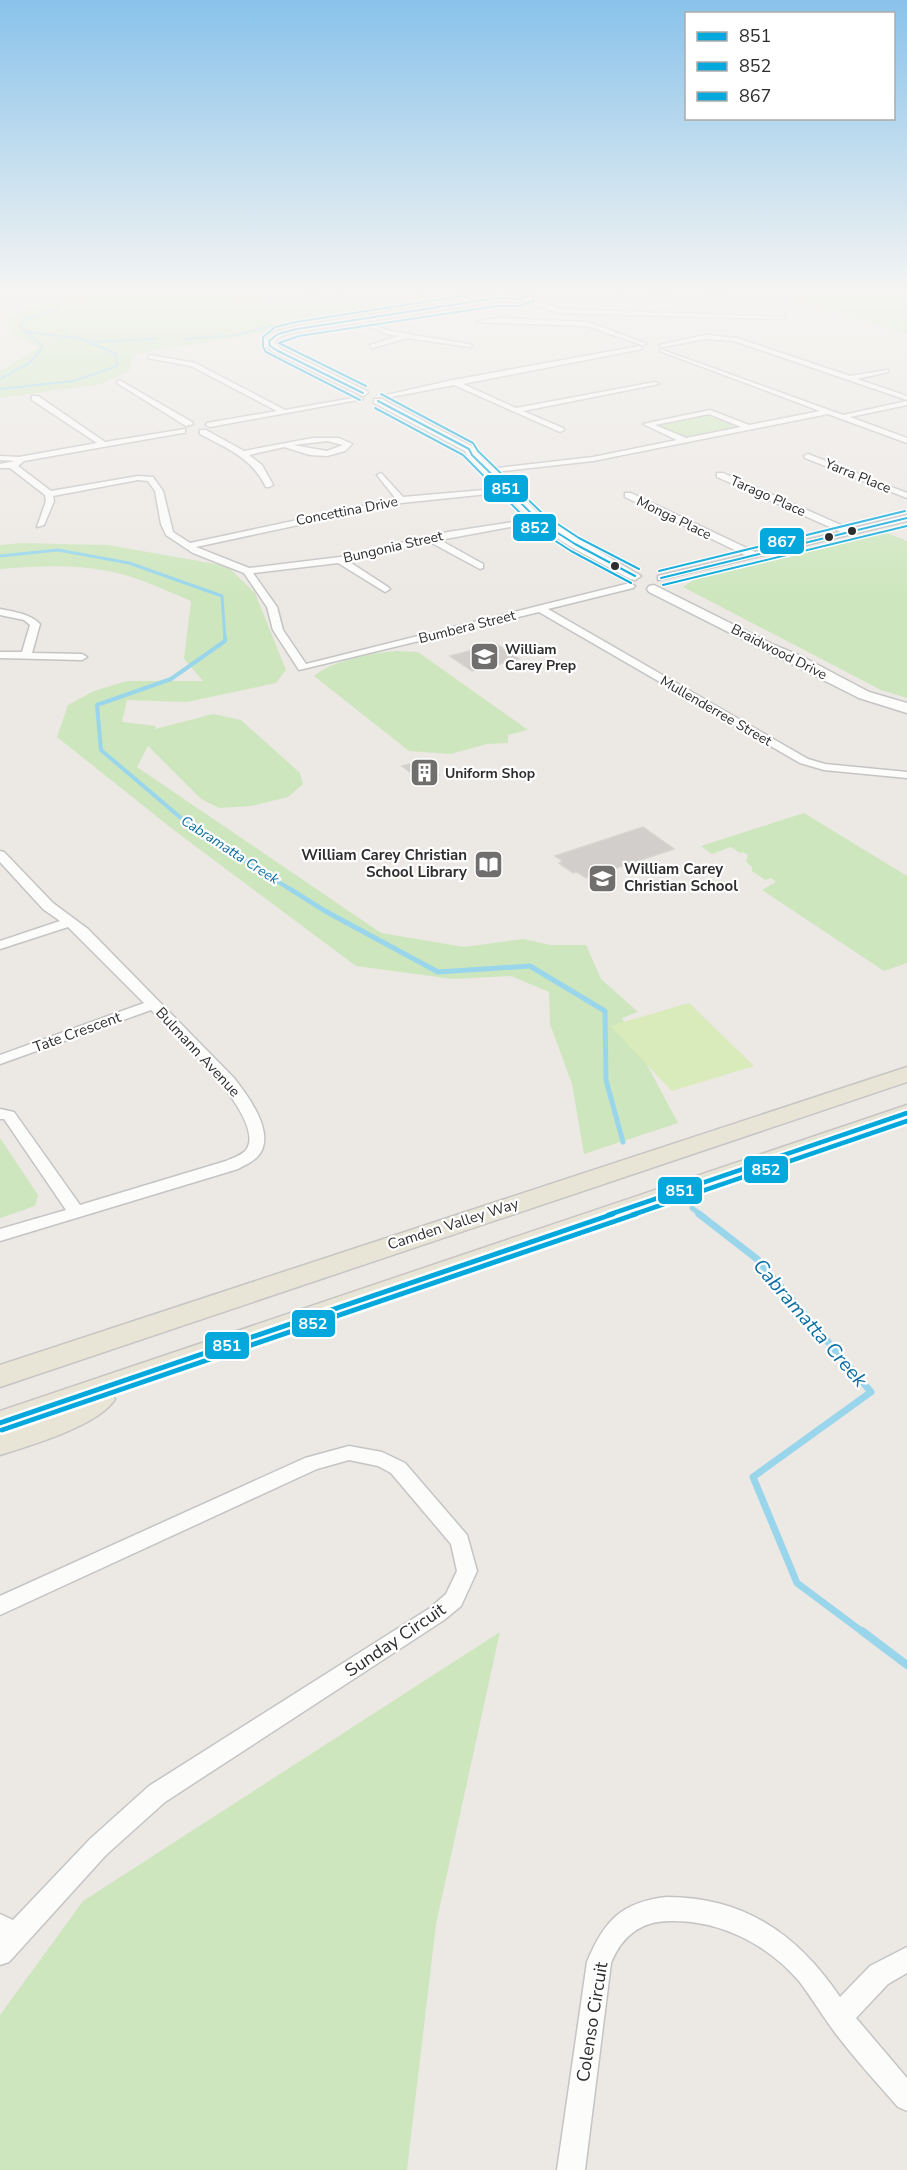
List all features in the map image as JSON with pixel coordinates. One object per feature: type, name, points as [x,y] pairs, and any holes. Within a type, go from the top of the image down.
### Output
[{"type":"main road","name":"Camden Valley Way","points":[[0,1376],[907,1074]]},
{"type":"main road","points":[[0,1424],[134,1376],[907,1113]]},
{"type":"main road","points":[[0,1443],[65,1420],[113,1392],[134,1376]]},
{"type":"street","points":[[136,392],[241,454],[262,470],[269,485]]},
{"type":"street","points":[[247,392],[284,412]]},
{"type":"street","points":[[354,392],[361,396]]},
{"type":"street","points":[[0,458],[19,459],[361,396],[381,397],[404,392]]},
{"type":"street","points":[[476,392],[560,430]]},
{"type":"street","points":[[516,410],[611,392]]},
{"type":"street","points":[[777,392],[907,441]]},
{"type":"street","points":[[891,392],[907,398]]},
{"type":"street","points":[[381,397],[469,449],[472,455],[538,521],[632,581]]},
{"type":"street","points":[[35,398],[102,444]]},
{"type":"street","points":[[842,417],[907,403]]},
{"type":"street","points":[[684,440],[647,424],[710,412],[747,427]]},
{"type":"street","points":[[489,471],[576,461],[827,412]]},
{"type":"street","points":[[241,454],[325,438],[338,439],[348,444],[343,448],[319,453],[308,453],[287,446]]},
{"type":"street","name":"Yarra Place","points":[[808,456],[907,496]]},
{"type":"street","points":[[0,466],[18,463],[19,459]]},
{"type":"street","points":[[11,465],[49,494],[50,501],[40,525]]},
{"type":"street","points":[[381,475],[401,500]]},
{"type":"street","name":"Tarago Place","points":[[720,475],[849,532]]},
{"type":"street","points":[[49,494],[148,478],[159,491],[165,524],[169,533],[189,546],[247,571]]},
{"type":"street","name":"Concettina Drive","points":[[189,546],[231,535],[401,500],[507,490]]},
{"type":"street","name":"Monga Place","points":[[628,495],[753,555]]},
{"type":"street","points":[[658,584],[753,555],[907,518]]},
{"type":"street","name":"Bungonia Street","points":[[247,571],[340,560],[432,539],[538,521]]},
{"type":"street","points":[[432,539],[480,566]]},
{"type":"street","points":[[340,560],[385,589]]},
{"type":"street","name":"Bumbera Street","points":[[247,571],[272,607],[278,630],[303,668],[539,608],[632,581]]},
{"type":"street","name":"Braidwood Drive","points":[[632,581],[658,584],[770,648],[796,658],[864,695],[907,708]]},
{"type":"street","name":"Mullenderree Street","points":[[539,608],[804,761],[824,767],[907,775]]},
{"type":"street","points":[[0,612],[27,618],[35,624],[26,655]]},
{"type":"street","points":[[0,655],[82,657]]},
{"type":"street","name":"Bulmann Avenue","points":[[0,1235],[232,1165],[250,1154],[256,1147],[249,1111],[241,1095],[83,932],[48,906],[2,860]]},
{"type":"street","points":[[0,945],[70,922]]},
{"type":"street","name":"Tate Crescent","points":[[0,1060],[154,1004]]},
{"type":"street","points":[[0,1114],[9,1115],[76,1212]]},
{"type":"street","name":"Sunday Circuit","points":[[0,1606],[312,1463],[330,1456],[350,1453],[382,1459],[398,1468],[460,1541],[467,1571],[454,1600],[436,1614],[186,1774],[132,1814],[5,1938]]},
{"type":"street","name":"Colenso Circuit","points":[[571,2170],[599,1962],[611,1938],[627,1921],[649,1911],[674,1908],[722,1916],[753,1927],[780,1946],[808,1973],[839,2017],[907,2098]]},
{"type":"street","points":[[839,2017],[879,1975],[907,1959]]},
{"type":"green space","points":[[0,392],[42,392],[0,398]]},
{"type":"green space","points":[[706,415],[737,427],[687,438],[679,437],[655,425]]},
{"type":"green space","points":[[887,533],[907,541],[907,698],[881,690],[683,587],[699,576],[802,550]]},
{"type":"green space","points":[[21,543],[108,545],[227,566],[255,593],[286,670],[276,683],[187,702],[127,700],[122,722],[156,726],[155,729],[213,714],[241,720],[300,773],[303,784],[288,797],[251,806],[219,808],[201,799],[148,746],[137,767],[381,933],[464,947],[523,939],[551,945],[586,945],[601,979],[638,1012],[622,1018],[678,1123],[584,1154],[572,1084],[550,1024],[549,992],[511,976],[453,979],[356,966],[175,831],[57,737],[68,705],[94,691],[127,681],[203,681],[184,659],[191,601],[140,580],[108,571],[68,566],[0,569],[0,545]]},
{"type":"green space","points":[[397,651],[418,652],[528,730],[508,735],[508,743],[487,744],[451,754],[409,751],[314,676],[342,662],[366,655]]},
{"type":"green space","points":[[804,813],[907,876],[907,963],[884,971],[762,890],[776,882],[771,878],[765,880],[752,871],[752,867],[746,862],[748,855],[731,847],[712,854],[701,846]]},
{"type":"green space","points":[[689,1003],[754,1066],[672,1091],[610,1026]]},
{"type":"green space","points":[[0,1138],[38,1195],[35,1206],[0,1218]]},
{"type":"green space","points":[[500,1632],[436,1924],[407,2170],[0,2170],[0,2015],[83,1901]]},
{"type":"building","name":"William Carey Prep","points":[[496,644],[519,659],[472,671],[450,656]]},
{"type":"building","name":"Uniform Shop","points":[[420,761],[439,775],[422,781],[402,766]]},
{"type":"building","points":[[643,827],[674,849],[586,878],[577,872],[573,873],[559,863],[563,861],[555,856]]},
{"type":"waterway","name":"Cabramatta Creek","points":[[0,556],[58,550],[129,563],[222,596],[225,639]]},
{"type":"waterway","name":"Cabramatta Creek","points":[[225,639],[171,679],[97,705],[101,750],[194,829],[293,891]]},
{"type":"waterway","name":"Cabramatta Creek","points":[[290,889],[325,911],[438,972],[530,966],[605,1011],[606,1080],[623,1142]]},
{"type":"waterway","name":"Cabramatta Creek","points":[[692,1208],[701,1215]]},
{"type":"waterway","name":"Cabramatta Creek","points":[[699,1214],[757,1259],[871,1392],[753,1477],[797,1583],[864,1633]]},
{"type":"waterway","name":"Cabramatta Creek","points":[[862,1631],[907,1665]]},
{"type":"transit line","name":"867","points":[[345,392],[360,400]]},
{"type":"transit line","name":"867","points":[[381,394],[473,443],[478,451],[544,515],[579,538],[639,569]]},
{"type":"transit line","name":"851","points":[[378,401],[469,449],[472,455],[539,521],[575,544],[635,576]]},
{"type":"transit line","name":"852","points":[[375,408],[463,455],[534,527],[571,551],[631,583]]},
{"type":"transit line","name":"867","points":[[659,571],[905,511]]},
{"type":"transit line","name":"851","points":[[661,578],[907,518]]},
{"type":"transit line","name":"852","points":[[663,585],[907,526]]},
{"type":"transit line","name":"851","points":[[0,1423],[907,1113]]},
{"type":"transit line","name":"852","points":[[2,1430],[907,1121]]},
{"type":"place","name":"William Carey Prep","points":[[484,657]]},
{"type":"place","name":"Uniform Shop","points":[[424,773]]},
{"type":"place","name":"William Carey Christian School Library","points":[[488,864]]},
{"type":"place","name":"William Carey Christian School","points":[[603,878]]}]
